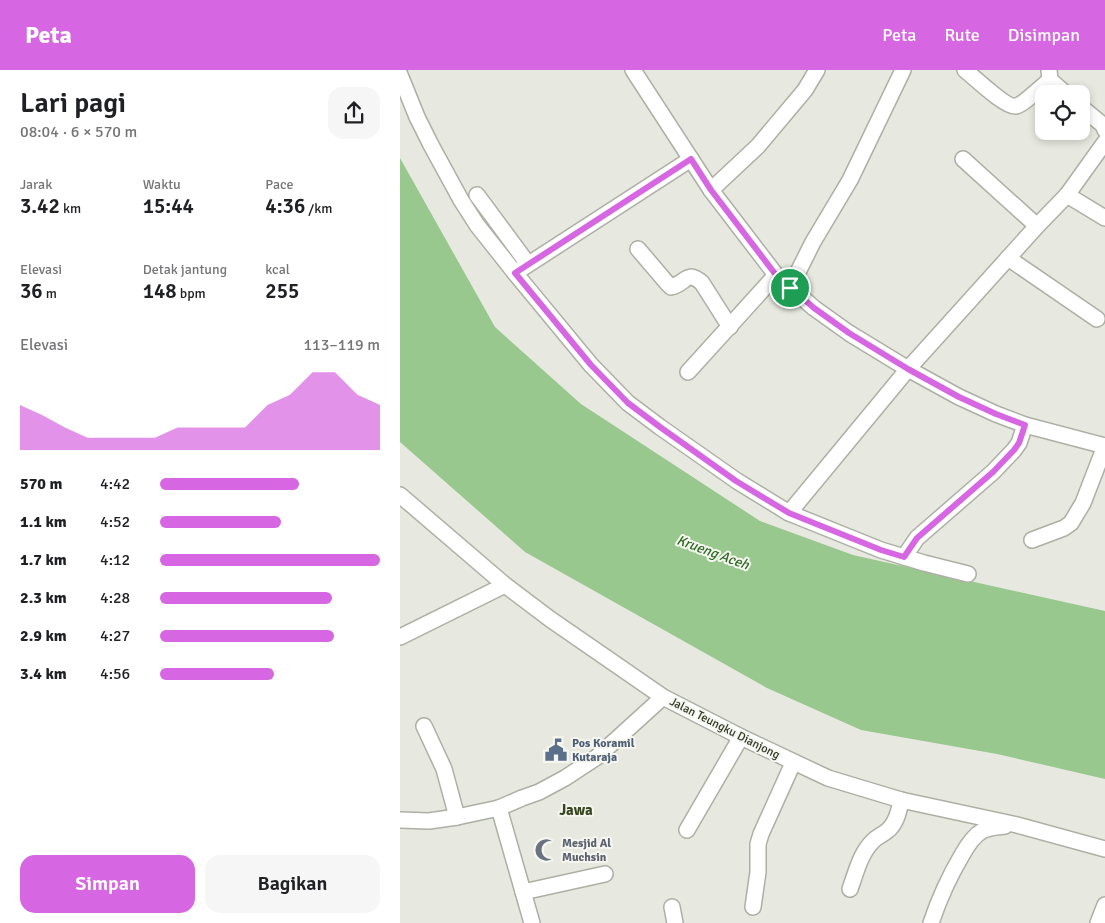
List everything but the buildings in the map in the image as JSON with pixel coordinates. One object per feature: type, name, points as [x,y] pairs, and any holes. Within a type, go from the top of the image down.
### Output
[{"type":"street","points":[[633,70],[711,190],[776,275],[814,308],[849,333],[959,397],[1025,425],[1105,446],[1083,503],[1071,523],[1064,528],[1032,540]]},
{"type":"street","points":[[711,190],[758,146],[804,90],[817,70]]},
{"type":"street","points":[[790,288],[813,242],[850,180],[903,70]]},
{"type":"street","points":[[965,70],[1002,100],[1014,106],[1022,103],[1049,73],[1059,85]]},
{"type":"street","points":[[400,75],[424,131],[460,200],[477,225],[591,365],[628,403],[736,481],[789,513],[881,550],[968,574]]},
{"type":"street","points":[[1090,115],[1105,130]]},
{"type":"street","points":[[789,513],[908,369],[1067,195],[1105,142]]},
{"type":"street","points":[[515,273],[691,159]]},
{"type":"street","points":[[963,159],[1037,226]]},
{"type":"street","points":[[477,195],[528,264]]},
{"type":"street","points":[[1067,195],[1105,218]]},
{"type":"street","points":[[638,249],[671,287],[692,276],[702,283],[730,327]]},
{"type":"street","points":[[1008,258],[1096,319]]},
{"type":"street","points":[[688,372],[776,275]]},
{"type":"street","points":[[904,557],[917,538],[993,472],[1014,450],[1019,443],[1025,425]]},
{"type":"street","name":"Jalan Teungku Dianjong","points":[[400,495],[505,585],[550,619],[663,697],[741,737],[828,778],[900,800],[1017,825],[1105,849]]},
{"type":"street","points":[[400,637],[505,585]]},
{"type":"street","points":[[400,820],[429,820],[457,817],[499,808],[539,792],[597,757],[663,697]]},
{"type":"street","points":[[424,726],[444,769],[457,817]]},
{"type":"street","points":[[687,830],[741,737]]},
{"type":"street","points":[[753,907],[758,872],[758,844],[793,763]]},
{"type":"street","points":[[850,889],[861,857],[873,840],[887,831],[895,822],[900,808],[900,800]]},
{"type":"street","points":[[499,808],[532,923]]},
{"type":"street","points":[[930,923],[952,870],[974,837],[987,828],[1017,825]]},
{"type":"street","points":[[523,892],[605,874]]},
{"type":"street","points":[[1098,923],[1105,904]]},
{"type":"street","points":[[672,907],[675,923]]},
{"type":"water","name":"Krueng Aceh","points":[[400,158],[495,327],[581,404],[760,521],[853,555],[1105,611],[1105,779],[997,754],[861,730],[767,688],[525,552],[400,442]]},
{"type":"place","name":"Pos Koramil Kutaraja","points":[[556,750]]},
{"type":"place","name":"Mesjid Al Muchsin","points":[[546,850]]},
{"type":"district","name":"Jawa","points":[[576,810]]},
{"type":"route","points":[[691,159],[711,190],[776,275],[790,288],[849,333],[908,369],[959,397],[1025,425],[1019,443],[1014,450],[993,472],[917,538],[904,557],[881,550],[789,513],[736,481],[660,427],[628,403],[591,365],[515,273],[691,159]]}]
